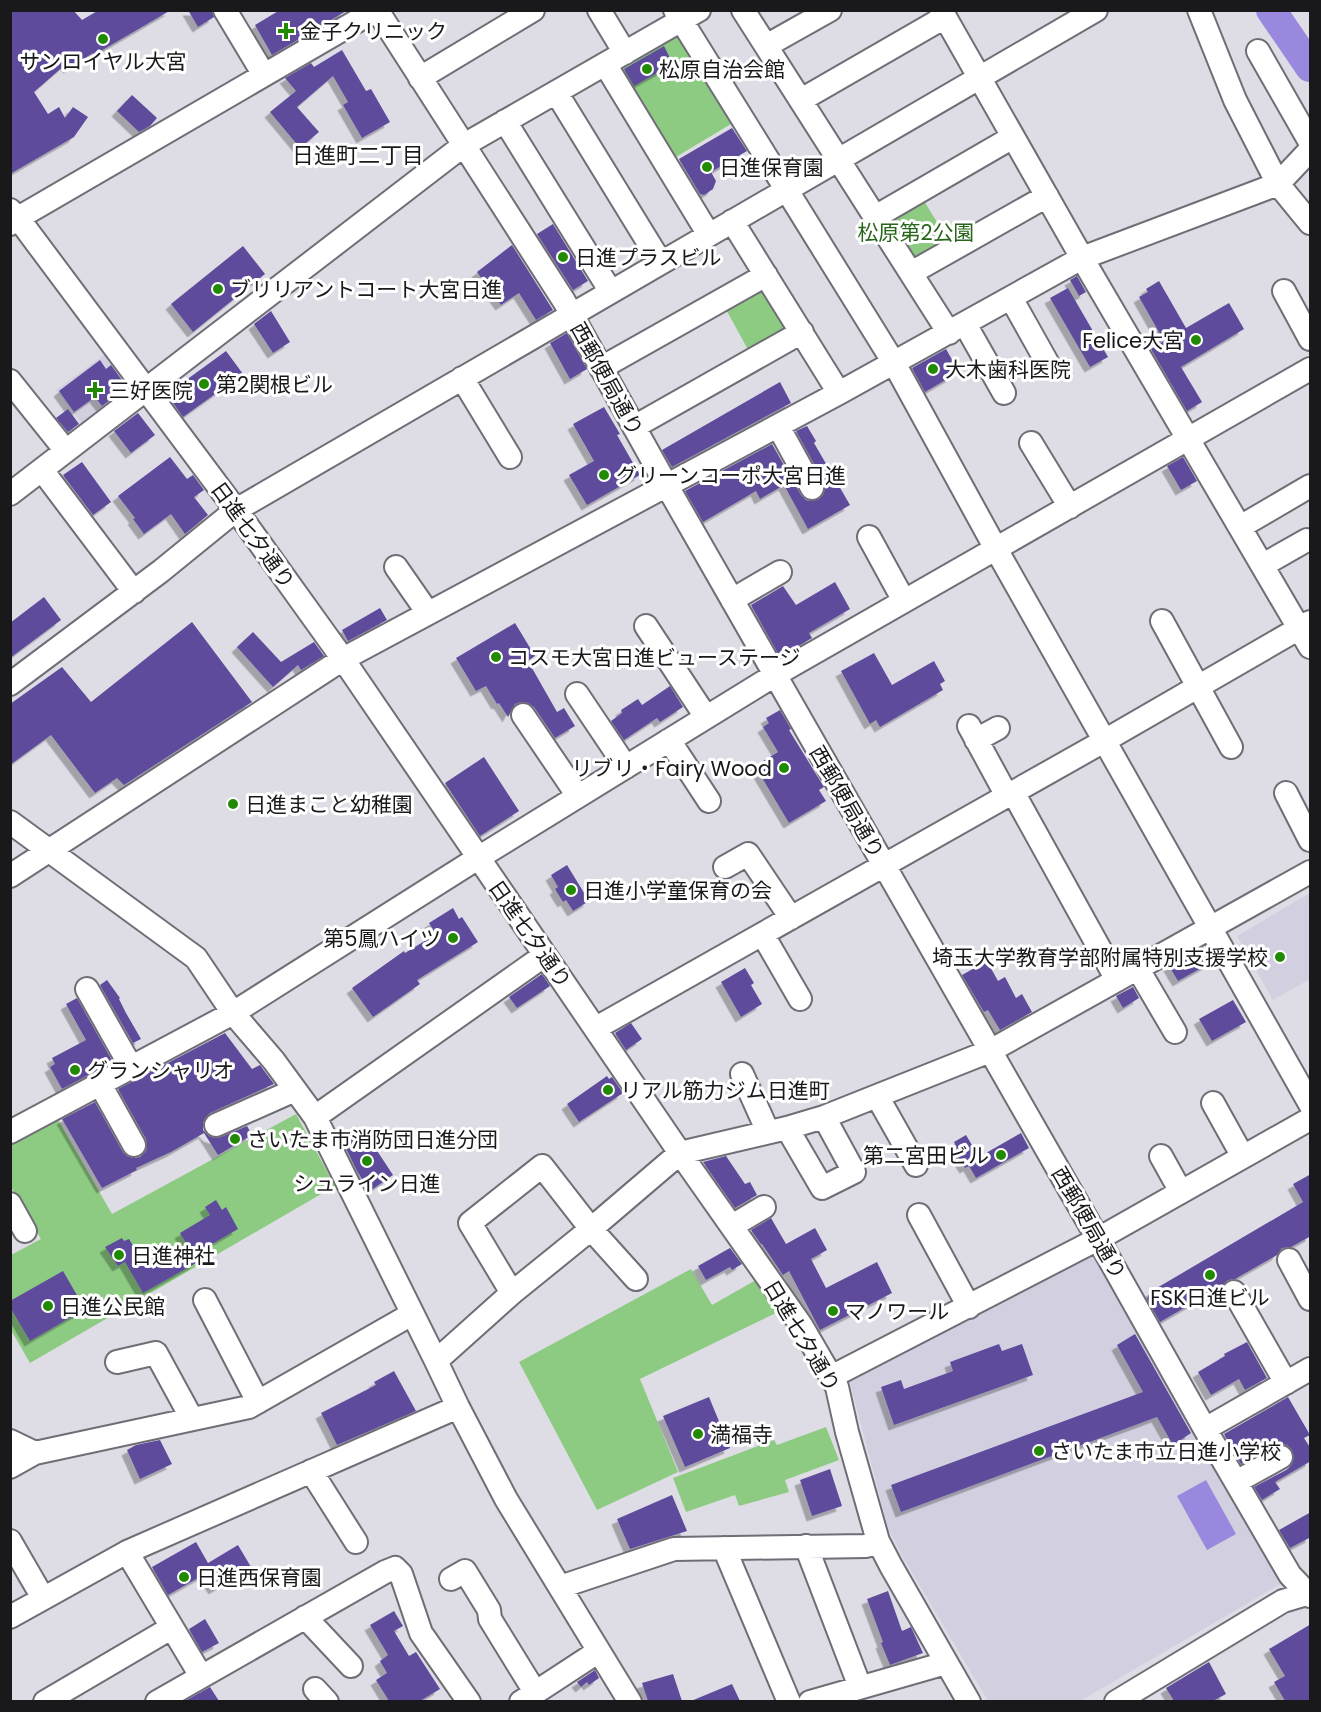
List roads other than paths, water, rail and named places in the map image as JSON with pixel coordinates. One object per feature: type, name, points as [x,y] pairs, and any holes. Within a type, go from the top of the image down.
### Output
[{"type":"street","points":[[225,10],[264,75]]},
{"type":"street","points":[[13,217],[377,10]]},
{"type":"street","name":"西郵便局通り","points":[[377,10],[557,291],[1205,1429],[1290,1575],[1310,1595]]},
{"type":"street","points":[[420,78],[533,10]]},
{"type":"street","points":[[599,10],[625,53]]},
{"type":"street","points":[[743,10],[910,273],[957,328],[1004,393]]},
{"type":"street","points":[[766,46],[830,10]]},
{"type":"street","points":[[10,684],[134,592],[236,510],[1096,10]]},
{"type":"street","points":[[1199,10],[1235,100],[1278,184],[1311,223]]},
{"type":"street","points":[[13,488],[42,470],[464,145],[625,53],[685,14],[787,189],[894,363],[1104,741],[1311,1104]]},
{"type":"street","points":[[596,1028],[1198,687],[1307,632],[1263,565],[1188,439],[943,14],[801,100]]},
{"type":"street","points":[[1258,51],[1311,142]]},
{"type":"street","points":[[605,64],[709,235]]},
{"type":"street","points":[[556,92],[661,263]]},
{"type":"street","points":[[505,121],[611,292]]},
{"type":"street","points":[[875,217],[1013,137]]},
{"type":"street","points":[[10,876],[343,659],[840,393],[1082,258],[1278,184],[1311,150]]},
{"type":"street","points":[[910,273],[1047,196]]},
{"type":"street","name":"日進七夕通り","points":[[13,217],[146,389],[343,659],[477,858],[801,1325],[837,1387],[847,1432],[878,1541],[969,1701]]},
{"type":"street","points":[[732,221],[840,393]]},
{"type":"street","points":[[601,368],[766,275]]},
{"type":"street","points":[[1284,291],[1311,339]]},
{"type":"street","points":[[1011,298],[1048,364]]},
{"type":"street","points":[[634,428],[802,332]]},
{"type":"street","points":[[10,1132],[233,1013],[477,858],[775,675],[1311,369]]},
{"type":"street","points":[[462,378],[510,456]]},
{"type":"street","points":[[10,381],[66,451]]},
{"type":"street","points":[[777,426],[812,488]]},
{"type":"street","points":[[1031,444],[1070,507]]},
{"type":"street","points":[[42,470],[134,592]]},
{"type":"street","points":[[1240,527],[1311,486]]},
{"type":"street","points":[[869,537],[904,601]]},
{"type":"street","points":[[1263,565],[1306,540]]},
{"type":"street","points":[[396,567],[428,613]]},
{"type":"street","points":[[732,600],[780,572]]},
{"type":"street","points":[[1162,621],[1231,747]]},
{"type":"street","points":[[646,626],[706,717]]},
{"type":"street","points":[[577,694],[626,767]]},
{"type":"street","points":[[523,715],[578,796]]},
{"type":"street","points":[[998,728],[973,733],[1118,980]]},
{"type":"street","points":[[669,740],[710,801]]},
{"type":"street","points":[[1286,793],[1311,840]]},
{"type":"street","points":[[10,822],[196,958],[233,1013],[274,1061],[315,1117],[458,1407],[507,1499],[630,1701]]},
{"type":"street","points":[[725,867],[748,854],[791,918]]},
{"type":"street","points":[[436,1361],[512,1293],[680,1153],[824,1117],[990,1051],[1311,872]]},
{"type":"street","points":[[763,935],[800,999]]},
{"type":"street","points":[[315,1117],[545,955]]},
{"type":"street","points":[[1138,969],[1175,1032]]},
{"type":"street","points":[[87,989],[131,1067]]},
{"type":"street","points":[[742,1074],[777,1130],[822,1188],[854,1172],[824,1117]]},
{"type":"street","points":[[100,1084],[134,1145]]},
{"type":"street","points":[[216,1125],[295,1090]]},
{"type":"street","points":[[877,1096],[916,1165]]},
{"type":"street","points":[[1213,1103],[1243,1157]]},
{"type":"street","points":[[831,1377],[1098,1239],[1311,1119]]},
{"type":"street","points":[[1161,1156],[1181,1192]]},
{"type":"street","points":[[512,1293],[470,1223],[542,1166],[591,1229],[636,1279]]},
{"type":"street","points":[[10,1204],[25,1231]]},
{"type":"street","points":[[732,1226],[764,1207]]},
{"type":"street","points":[[919,1215],[969,1307]]},
{"type":"street","points":[[1289,1260],[1311,1299]]},
{"type":"street","points":[[1234,1293],[1286,1383]]},
{"type":"street","points":[[205,1300],[258,1402]]},
{"type":"street","points":[[10,1467],[35,1453],[249,1407],[412,1314]]},
{"type":"street","points":[[117,1362],[156,1353],[192,1419]]},
{"type":"street","points":[[1205,1429],[1311,1369]]},
{"type":"street","points":[[10,1617],[127,1551],[458,1407]]},
{"type":"street","points":[[10,1442],[35,1453]]},
{"type":"street","points":[[1236,1482],[1281,1457]]},
{"type":"street","points":[[311,1471],[356,1542]]},
{"type":"street","points":[[10,1541],[43,1598]]},
{"type":"street","points":[[560,1587],[674,1550],[866,1546],[878,1541]]},
{"type":"street","points":[[806,1546],[858,1692]]},
{"type":"street","points":[[724,1548],[789,1701]]},
{"type":"street","points":[[127,1551],[201,1676]]},
{"type":"street","points":[[157,1701],[395,1568],[402,1574],[421,1633],[469,1701]]},
{"type":"street","points":[[451,1579],[465,1571],[489,1610],[490,1619],[528,1697],[599,1651]]},
{"type":"street","points":[[1116,1701],[1283,1601],[1310,1595]]},
{"type":"street","points":[[305,1617],[351,1666]]},
{"type":"street","points":[[45,1701],[171,1628]]},
{"type":"street","points":[[810,1701],[858,1692],[946,1663]]},
{"type":"waterway","points":[[1271,10],[1310,67]]},
{"type":"place","name":"金子クリニック","points":[[286,31]]},
{"type":"place","name":"サンロイヤル大宮","points":[[103,39]]},
{"type":"place","name":"松原自治会館","points":[[647,69]]},
{"type":"place","name":"日進保育園","points":[[707,167]]},
{"type":"place","name":"日進プラスビル","points":[[563,257]]},
{"type":"place","name":"ブリリアントコート大宮日進","points":[[218,289]]},
{"type":"place","name":"Felice大宮","points":[[1196,340]]},
{"type":"place","name":"大木歯科医院","points":[[933,369]]},
{"type":"place","name":"第2関根ビル","points":[[204,384]]},
{"type":"place","name":"三好医院","points":[[95,390]]},
{"type":"place","name":"グリーンコーポ大宮日進","points":[[604,475]]},
{"type":"place","name":"コスモ大宮日進ビューステージ","points":[[496,657]]},
{"type":"place","name":"リブリ・Fairy Wood","points":[[784,768]]},
{"type":"place","name":"日進まこと幼稚園","points":[[233,804]]},
{"type":"place","name":"日進小学童保育の会","points":[[571,890]]},
{"type":"place","name":"第5鳳ハイツ","points":[[453,938]]},
{"type":"place","name":"埼玉大学教育学部附属特別支援学校","points":[[1280,957]]},
{"type":"place","name":"グランシャリオ","points":[[75,1070]]},
{"type":"place","name":"リアル筋力ジム日進町","points":[[608,1090]]},
{"type":"place","name":"さいたま市消防団日進分団","points":[[235,1139]]},
{"type":"place","name":"第二宮田ビル","points":[[1001,1155]]},
{"type":"place","name":"シュライン日進","points":[[367,1161]]},
{"type":"place","name":"日進神社","points":[[119,1255]]},
{"type":"place","name":"FSK日進ビル","points":[[1210,1275]]},
{"type":"place","name":"日進公民館","points":[[48,1306]]},
{"type":"place","name":"マノワール","points":[[833,1311]]},
{"type":"place","name":"満福寺","points":[[698,1434]]},
{"type":"place","name":"さいたま市立日進小学校","points":[[1039,1451]]},
{"type":"place","name":"日進西保育園","points":[[184,1577]]},
{"type":"district","name":"日進町二丁目","points":[[358,155]]},
{"type":"park label","name":"松原第2公園","points":[[916,232]]}]
